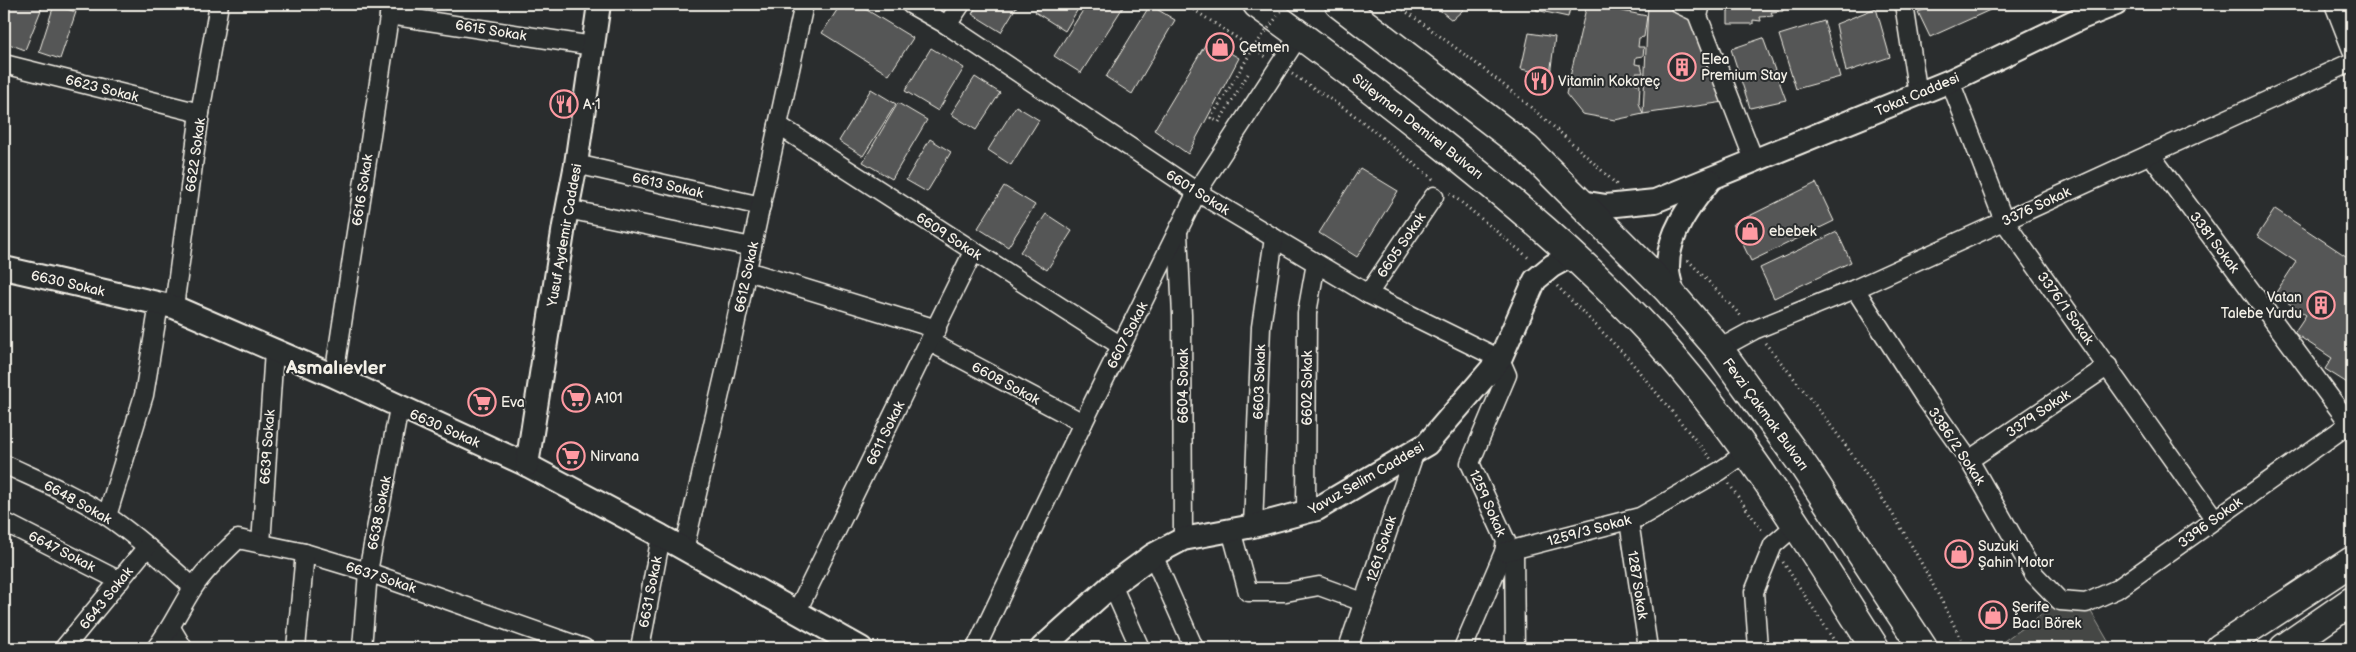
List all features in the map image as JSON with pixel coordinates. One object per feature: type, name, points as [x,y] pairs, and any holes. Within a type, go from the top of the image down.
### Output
[{"type":"main road","name":"Süleyman Demirel Bulvarı","points":[[1257,4],[1300,34],[1514,202],[1572,255]]},
{"type":"main road","points":[[1339,4],[1526,148],[1581,202]]},
{"type":"main road","name":"Fevzi Çakmak Bulvarı","points":[[1581,202],[1674,296],[1719,348],[1805,468],[1923,648]]},
{"type":"main road","points":[[1572,255],[1653,335],[1714,407],[1796,525],[1875,648]]},
{"type":"main road","points":[[2220,648],[2352,560]]},
{"type":"main road","points":[[2284,648],[2352,601]]},
{"type":"street","name":"6622 Sokak","points":[[107,516],[144,395],[166,306],[219,4]]},
{"type":"street","name":"Yusuf Aydemir Caddesi","points":[[527,465],[567,209],[576,164],[599,4]]},
{"type":"street","name":"6612 Sokak","points":[[684,550],[747,271],[804,4]]},
{"type":"street","name":"6601 Sokak","points":[[910,4],[947,26],[1197,192],[1368,294],[1500,359]]},
{"type":"street","points":[[947,26],[961,4]]},
{"type":"street","points":[[1679,4],[1699,9],[1754,160]]},
{"type":"street","points":[[1904,4],[1918,94]]},
{"type":"street","name":"Tokat Caddesi","points":[[1581,202],[1606,206],[1644,203],[1660,199],[1950,81],[2079,11],[2116,4]]},
{"type":"street","points":[[2334,4],[2352,50]]},
{"type":"street","name":"6615 Sokak","points":[[390,9],[593,46]]},
{"type":"street","name":"6616 Sokak","points":[[334,376],[390,9]]},
{"type":"street","name":"6607 Sokak","points":[[976,648],[1083,423],[1197,192],[1300,34]]},
{"type":"street","name":"3376 Sokak","points":[[1719,348],[1754,330],[1855,289],[2352,62]]},
{"type":"street","name":"6623 Sokak","points":[[4,64],[200,113]]},
{"type":"street","name":"3376/1 Sokak","points":[[1950,81],[2004,221],[2214,518]]},
{"type":"street","name":"6609 Sokak","points":[[778,125],[1121,346]]},
{"type":"street","name":"3381 Sokak","points":[[2150,154],[2351,424]]},
{"type":"street","name":"6613 Sokak","points":[[576,164],[761,206]]},
{"type":"street","points":[[1674,296],[1668,271],[1670,245],[1681,219],[1714,176]]},
{"type":"street","name":"6605 Sokak","points":[[1368,294],[1434,196]]},
{"type":"street","points":[[567,209],[752,247]]},
{"type":"street","name":"6604 Sokak","points":[[1178,233],[1182,315],[1183,539]]},
{"type":"street","name":"6603 Sokak","points":[[1274,238],[1261,327],[1242,528],[1248,592],[1286,592],[1319,586],[1363,602]]},
{"type":"street","name":"6611 Sokak","points":[[796,612],[973,252]]},
{"type":"street","name":"Yavuz Selim Caddesi","points":[[1042,648],[1112,585],[1153,555],[1183,539],[1242,528],[1317,509],[1428,444],[1500,359],[1534,280],[1552,266],[1572,255]]},
{"type":"street","name":"6602 Sokak","points":[[1306,513],[1307,313],[1316,263]]},
{"type":"street","name":"6630 Sokak","points":[[4,268],[166,306],[334,376],[399,408],[527,465],[661,536],[861,648]]},
{"type":"street","name":"6608 Sokak","points":[[747,271],[933,336],[1083,423]]},
{"type":"street","name":"3386/2 Sokak","points":[[1855,289],[1925,398],[1969,460],[2034,574],[2060,601]]},
{"type":"street","name":"6639 Sokak","points":[[261,544],[274,351]]},
{"type":"street","name":"1259 Sokak","points":[[1463,648],[1509,551],[1470,463],[1507,375],[1500,359]]},
{"type":"street","name":"3379 Sokak","points":[[1969,460],[2108,366]]},
{"type":"street","name":"6638 Sokak","points":[[362,648],[368,572],[399,408]]},
{"type":"street","name":"3396 Sokak","points":[[2060,601],[2086,603],[2117,589],[2214,518],[2351,424]]},
{"type":"street","name":"1261 Sokak","points":[[1348,648],[1415,451]]},
{"type":"street","name":"1259/3 Sokak","points":[[1509,551],[1629,521],[1720,471],[1747,452]]},
{"type":"street","name":"6648 Sokak","points":[[4,464],[107,516],[147,547],[193,588]]},
{"type":"street","name":"1287 Sokak","points":[[1629,521],[1648,648]]},
{"type":"street","name":"6647 Sokak","points":[[4,526],[8,524],[120,581]]},
{"type":"street","points":[[1758,648],[1754,592],[1772,545],[1796,525]]},
{"type":"street","name":"6631 Sokak","points":[[640,648],[661,536]]},
{"type":"street","name":"6637 Sokak","points":[[193,588],[207,570],[238,539],[305,553],[368,572],[584,648]]},
{"type":"street","name":"6643 Sokak","points":[[64,648],[147,547]]},
{"type":"street","points":[[1509,551],[1516,648]]},
{"type":"street","points":[[296,648],[305,553]]},
{"type":"street","points":[[1153,555],[1194,648]]},
{"type":"street","points":[[1112,585],[1140,648]]},
{"type":"street","points":[[156,648],[171,628],[193,588]]},
{"type":"street","points":[[171,628],[183,648]]},
{"type":"path","points":[[1248,74],[1219,122],[1211,118],[1253,48],[1287,4]]},
{"type":"shaded area","points":[[2060,601],[2086,603],[2112,648],[1994,648]]},
{"type":"building","points":[[8,4],[43,5],[25,50],[4,42],[4,13]]},
{"type":"building","points":[[841,4],[857,4],[913,38],[889,75],[822,33]]},
{"type":"building","points":[[978,4],[1018,4],[1001,32],[972,14]]},
{"type":"building","points":[[1040,4],[1081,4],[1065,31],[1035,12]]},
{"type":"building","points":[[1087,4],[1125,4],[1081,73],[1054,56]]},
{"type":"building","points":[[1432,4],[1465,4],[1463,10],[1452,20]]},
{"type":"building","points":[[1538,4],[1571,4],[1568,17],[1536,10]]},
{"type":"building","points":[[1587,4],[1647,16],[1644,37],[1639,38],[1638,47],[1644,47],[1643,56],[1636,57],[1635,64],[1641,65],[1643,73],[1636,73],[1635,83],[1640,85],[1639,103],[1643,114],[1615,120],[1582,114],[1566,94]]},
{"type":"building","name":"Elea Premium Stay","points":[[1648,4],[1657,4],[1698,16],[1731,101],[1643,114]]},
{"type":"building","points":[[1728,4],[1783,4],[1783,11],[1771,12],[1773,16],[1760,17],[1761,21],[1753,20],[1753,24],[1728,24]]},
{"type":"building","points":[[1940,4],[1988,4],[1990,10],[1930,37],[1918,12]]},
{"type":"building","points":[[54,5],[76,12],[60,59],[39,52]]},
{"type":"building","points":[[1150,5],[1175,20],[1132,94],[1106,77]]},
{"type":"building","points":[[1876,8],[1890,57],[1846,72],[1836,24]]},
{"type":"building","points":[[1824,21],[1840,77],[1796,89],[1779,35]]},
{"type":"building","points":[[1529,33],[1555,37],[1550,75],[1521,69]]},
{"type":"building","points":[[1763,38],[1786,100],[1750,108],[1731,49]]},
{"type":"building","points":[[1208,40],[1239,58],[1188,154],[1154,130]]},
{"type":"building","points":[[931,48],[964,68],[938,111],[905,91]]},
{"type":"building","points":[[975,77],[1000,93],[976,130],[951,114]]},
{"type":"building","points":[[871,89],[896,104],[863,156],[839,141]]},
{"type":"building","points":[[898,103],[927,120],[892,179],[863,162]]},
{"type":"building","points":[[1016,106],[1039,120],[1011,165],[988,150]]},
{"type":"building","points":[[930,139],[951,152],[927,192],[906,180]]},
{"type":"building","points":[[1360,168],[1398,191],[1357,257],[1319,233]]},
{"type":"building","points":[[1816,183],[1834,221],[1751,261],[1733,224]]},
{"type":"building","points":[[1004,186],[1035,205],[1008,247],[978,228]]},
{"type":"building","name":"Vatan Talebe Yurdu","points":[[2275,209],[2352,260],[2352,386],[2325,369],[2332,358],[2294,333],[2306,315],[2275,294],[2296,262],[2257,236]]},
{"type":"building","points":[[1046,214],[1072,231],[1047,270],[1020,252]]},
{"type":"building","points":[[1837,232],[1851,262],[1774,298],[1760,268]]},
{"type":"place","name":"Çetmen","points":[[1220,47]]},
{"type":"place","name":"Elea Premium Stay","points":[[1682,67]]},
{"type":"place","name":"Vitamin Kokoreç","points":[[1539,81]]},
{"type":"place","name":"A•1","points":[[564,104]]},
{"type":"place","name":"ebebek","points":[[1750,231]]},
{"type":"place","name":"Vatan Talebe Yurdu","points":[[2321,305]]},
{"type":"place","name":"A101","points":[[576,398]]},
{"type":"place","name":"Eva","points":[[482,402]]},
{"type":"place","name":"Nirvana","points":[[571,456]]},
{"type":"place","name":"Suzuki Şahin Motor","points":[[1959,554]]},
{"type":"place","name":"Şerife Bacı Börek","points":[[1993,615]]},
{"type":"district","name":"Asmalıevler","points":[[336,367]]}]
